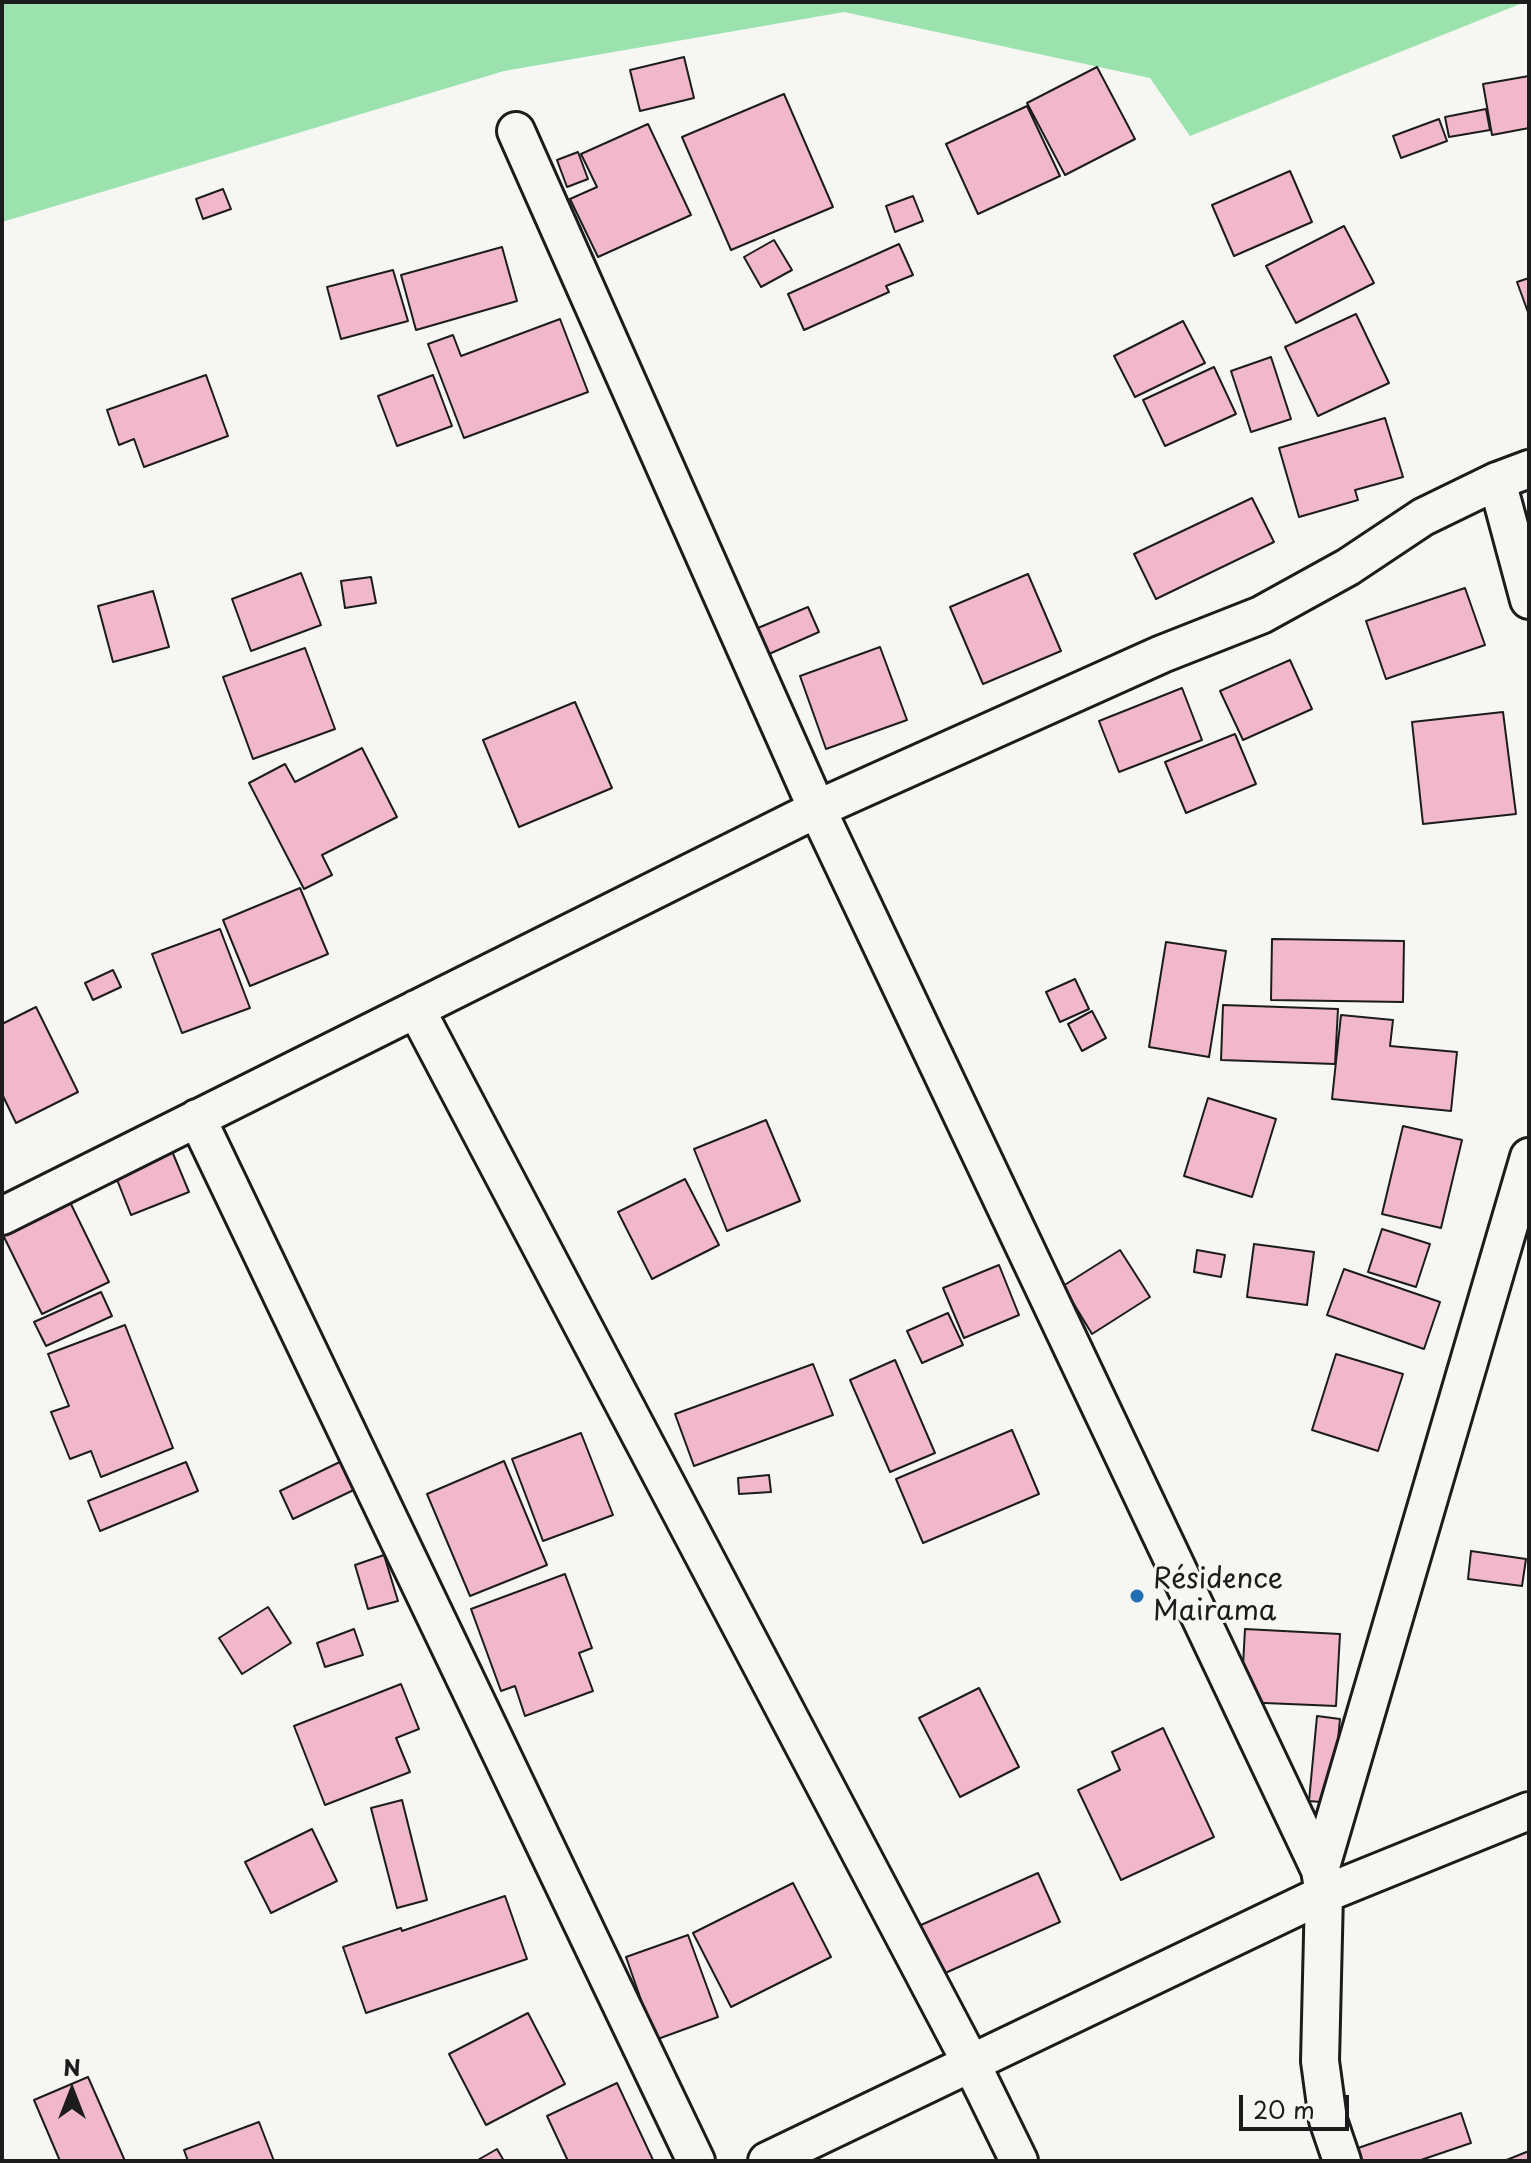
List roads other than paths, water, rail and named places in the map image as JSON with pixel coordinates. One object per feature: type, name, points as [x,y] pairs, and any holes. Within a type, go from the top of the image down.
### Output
[{"type":"street","points":[[516,131],[817,809],[1322,1882]]},
{"type":"street","points":[[2,1216],[817,809],[1162,654],[1261,615],[1348,567],[1423,517],[1513,475],[1529,600]]},
{"type":"street","points":[[416,1009],[971,2063],[1019,2161]]},
{"type":"street","points":[[197,1118],[696,2161]]},
{"type":"street","points":[[1342,2161],[1328,2120],[1320,2061],[1322,1882],[1529,1157]]},
{"type":"street","points":[[767,2161],[971,2063],[1322,1882],[1529,1811]]},
{"type":"place","name":"Résidence Mairama","points":[[1137,1596]]}]
